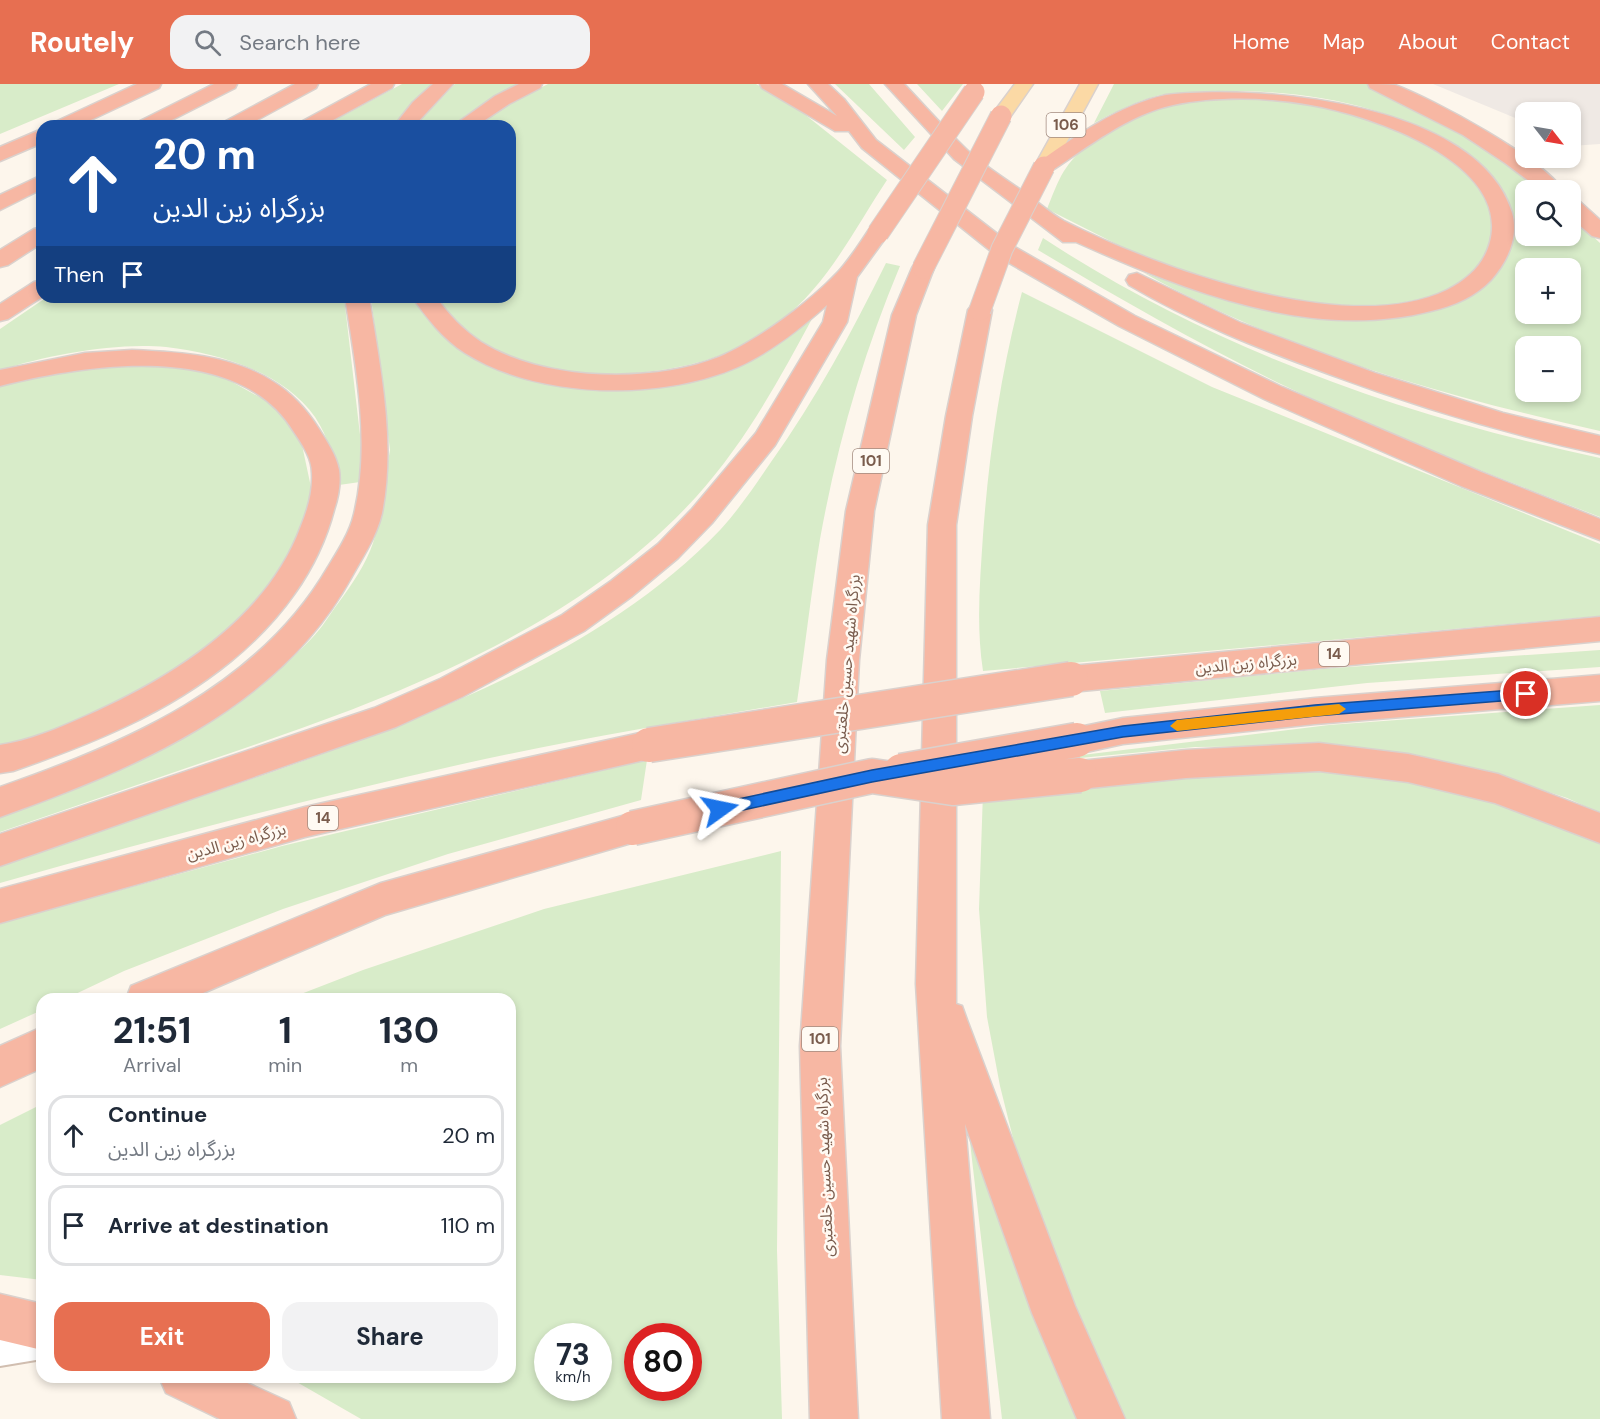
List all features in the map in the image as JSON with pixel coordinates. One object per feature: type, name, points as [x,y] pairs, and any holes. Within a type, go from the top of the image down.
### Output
[{"type":"highway","points":[[75,120],[152,84]]},
{"type":"highway","points":[[157,120],[228,84]]},
{"type":"highway","points":[[242,120],[309,84]]},
{"type":"highway","points":[[319,120],[385,84]]},
{"type":"highway","points":[[409,120],[444,84]]},
{"type":"highway","points":[[471,120],[532,84]]},
{"type":"highway","points":[[769,84],[869,144],[1005,251],[1126,321],[1273,393],[1471,479],[1600,530]]},
{"type":"highway","points":[[817,84],[837,103],[869,144]]},
{"type":"highway","points":[[894,84],[961,155],[1092,252],[1188,308],[1277,346],[1385,386],[1455,409],[1600,445]]},
{"type":"highway","points":[[1377,84],[1412,99],[1475,133],[1541,180]]},
{"type":"highway","points":[[429,303],[454,333],[473,348],[499,361],[564,378],[617,382],[679,376],[726,363],[764,343],[799,318],[846,277],[977,88]]},
{"type":"highway","points":[[966,1419],[935,984],[942,525],[958,416],[980,310],[1002,249],[1044,167],[1114,122],[1168,100],[1215,92],[1244,91],[1315,98],[1353,107],[1402,125],[1451,152],[1473,168],[1491,189],[1502,216],[1502,236],[1498,253],[1486,272],[1470,288],[1410,310],[1342,313],[1275,305],[1223,293],[1167,273],[1053,224]]},
{"type":"highway","name":"بزرگراه شهید حسین خلعتبری","points":[[834,1419],[820,1046],[843,660],[860,511],[904,315],[922,268],[1001,116]]},
{"type":"highway","points":[[0,155],[36,138]]},
{"type":"highway","points":[[0,204],[36,184]]},
{"type":"highway","points":[[1581,215],[1600,231]]},
{"type":"highway","points":[[0,260],[36,238]]},
{"type":"highway","points":[[0,850],[385,718],[451,688],[573,623],[621,589],[668,551],[736,478],[766,439],[835,322],[846,277]]},
{"type":"highway","points":[[0,314],[36,291]]},
{"type":"highway","points":[[0,802],[57,783],[135,750],[205,710],[279,652],[315,613],[340,578],[368,516],[375,446],[358,303]]},
{"type":"highway","points":[[0,378],[63,363],[102,358],[156,358],[213,366],[249,379],[276,394],[300,415],[326,471],[322,503],[310,543],[284,588],[251,626],[200,668],[146,702],[93,728],[0,759]]},
{"type":"highway","name":"بزرگراه زین الدین","points":[[0,906],[305,822],[649,745],[1071,679],[1599,629]]},
{"type":"highway","points":[[159,993],[381,900],[633,828],[872,776],[1123,731],[1315,711],[1600,688]]},
{"type":"highway","points":[[872,776],[953,788],[1186,764],[1319,757],[1408,768],[1498,789],[1600,828]]},
{"type":"highway","points":[[935,984],[1055,1313],[1101,1419]]},
{"type":"highway","points":[[0,1067],[36,1050]]},
{"type":"highway","points":[[0,1317],[36,1326]]},
{"type":"highway","points":[[195,1383],[272,1419]]},
{"type":"main road","points":[[1001,116],[1024,84]]},
{"type":"main road","name":"106","points":[[1044,167],[1089,84]]},
{"type":"lane","points":[[0,1350],[36,1343]]},
{"type":"shaded area","points":[[1433,84],[1600,84],[1600,144],[1581,145],[1581,102],[1515,102],[1515,118]]},
{"type":"green space","points":[[0,84],[119,84],[0,134]]},
{"type":"green space","points":[[402,84],[435,84],[400,120],[335,120]]},
{"type":"green space","points":[[455,84],[520,84],[460,120],[421,120]]},
{"type":"green space","points":[[548,84],[756,84],[788,101],[887,180],[826,274],[797,307],[762,334],[729,352],[694,363],[655,371],[613,374],[571,372],[530,364],[492,349],[461,327],[442,303],[516,303],[516,120],[485,120],[501,108]]},
{"type":"green space","points":[[835,84],[869,84],[915,137],[904,150]]},
{"type":"green space","points":[[917,84],[963,84],[942,111]]},
{"type":"green space","points":[[1114,84],[1367,84],[1482,145],[1529,180],[1515,180],[1515,246],[1581,246],[1581,225],[1600,243],[1600,431],[1483,403],[1366,368],[1252,326],[1144,273],[1209,295],[1271,308],[1388,316],[1442,306],[1468,295],[1491,280],[1503,265],[1510,250],[1514,227],[1509,204],[1500,188],[1488,175],[1459,152],[1428,132],[1393,117],[1355,105],[1316,97],[1236,91],[1197,92],[1160,95],[1094,123]]},
{"type":"green space","points":[[1232,95],[1334,106],[1411,133],[1466,170],[1490,201],[1495,233],[1482,264],[1458,284],[1430,297],[1390,305],[1368,307],[1272,299],[1148,260],[1047,209],[1061,175],[1073,159],[1110,129],[1168,104]]},
{"type":"green space","points":[[1043,238],[1173,313],[1311,374],[1454,422],[1600,458],[1600,517],[1402,438],[1323,404],[1253,370],[1160,321],[1038,250]]},
{"type":"green space","points":[[886,263],[900,266],[863,366],[834,469],[820,539],[797,702],[585,739],[458,765],[228,821],[0,883],[0,864],[265,774],[415,718],[526,669],[579,640],[629,607],[677,570],[721,529],[741,504],[818,390],[847,340]]},
{"type":"green space","points":[[1022,292],[1212,387],[1600,544],[1600,616],[983,671],[979,603],[989,474],[1002,382]]},
{"type":"green space","points":[[38,303],[345,303],[362,452],[360,482],[339,485],[327,441],[315,417],[302,401],[286,388],[248,367],[186,350],[126,346],[39,359],[0,370],[0,329]]},
{"type":"green space","points":[[372,303],[416,303],[431,323],[453,344],[478,360],[505,372],[534,381],[595,389],[653,387],[674,383],[813,317],[746,433],[714,476],[696,497],[645,546],[590,589],[530,627],[467,660],[402,689],[270,739],[0,832],[0,816],[42,802],[126,766],[207,722],[245,697],[280,669],[312,638],[349,588],[370,551],[381,509],[390,450]]},
{"type":"green space","points":[[119,363],[190,369],[225,378],[279,408],[302,445],[312,492],[307,521],[279,576],[235,626],[159,683],[71,725],[0,747],[0,383]]},
{"type":"green space","points":[[1600,650],[1600,667],[1367,683],[1105,713],[1100,691],[1334,668]]},
{"type":"green space","points":[[1600,705],[1600,813],[1567,798],[1527,785],[1315,746],[1195,747],[1080,758],[958,775],[1049,759],[1329,725]]},
{"type":"green space","points":[[647,760],[641,800],[448,854],[283,909],[124,971],[78,993],[36,993],[36,1013],[0,1029],[0,923],[282,846]]},
{"type":"green space","points":[[1273,767],[1352,773],[1457,790],[1600,837],[1600,1419],[1125,1419],[1067,1295],[1018,1158],[1000,1086],[987,1017],[979,909],[983,792]]},
{"type":"green space","points":[[781,851],[777,1250],[782,1419],[361,1419],[298,1383],[516,1383],[516,993],[304,993],[363,970],[544,909]]},
{"type":"green space","points":[[965,1099],[1034,1319],[1079,1419],[1002,1419]]},
{"type":"green space","points":[[36,1107],[36,1279],[0,1275],[0,1125]]},
{"type":"slow traffic","points":[[1177,726],[1339,709]]},
{"type":"route","points":[[720,809],[872,776],[1123,731],[1315,711],[1526,694]]}]
